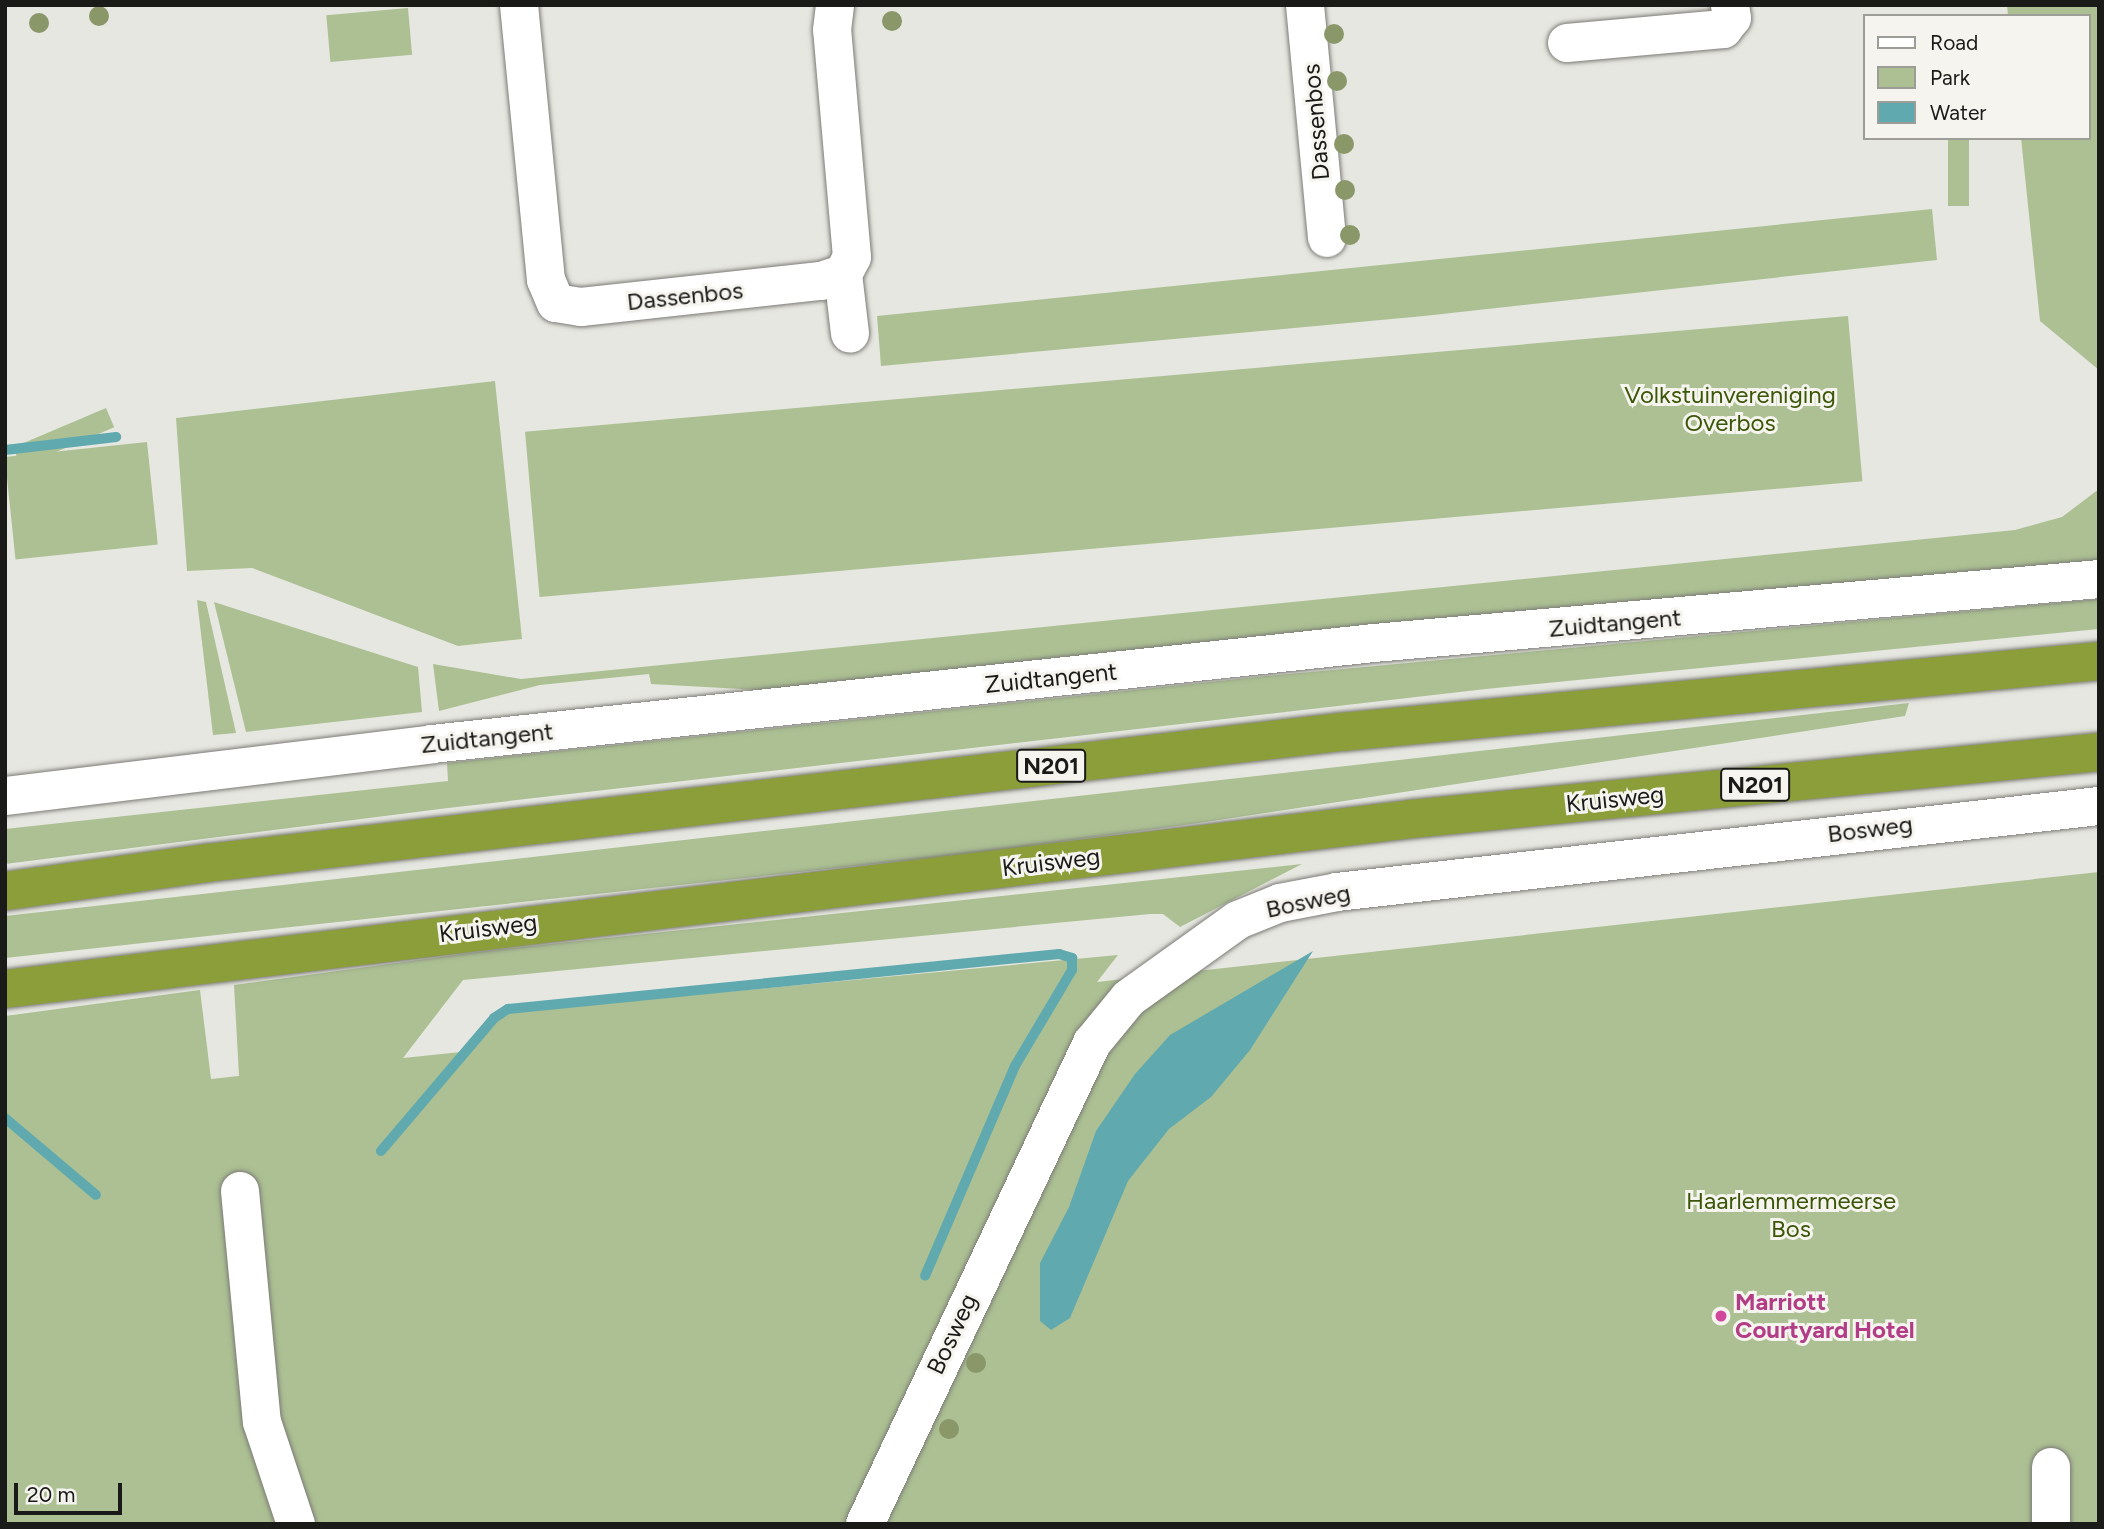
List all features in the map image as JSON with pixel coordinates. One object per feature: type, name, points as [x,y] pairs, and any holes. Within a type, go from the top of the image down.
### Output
[{"type":"highway","name":"N201","points":[[5,891],[207,863],[1341,732],[2099,661]]},
{"type":"highway","name":"Kruisweg","points":[[5,989],[1411,819],[2099,752]]},
{"type":"street","name":"Dassenbos","points":[[519,5],[546,280],[556,303],[581,307],[821,281],[843,274]]},
{"type":"street","points":[[835,5],[833,44],[852,257],[843,274],[850,334]]},
{"type":"street","name":"Dassenbos","points":[[1305,5],[1327,238]]},
{"type":"street","points":[[1567,43],[1723,29],[1732,18],[1730,5]]},
{"type":"street","name":"Zuidtangent","points":[[5,796],[432,744],[1374,643],[2099,579]]},
{"type":"street","name":"Bosweg","points":[[865,1524],[1091,1043],[1129,998],[1238,920],[1280,902],[1337,892],[2099,806]]},
{"type":"street","points":[[240,1191],[262,1422],[296,1524]]},
{"type":"street","points":[[2051,1466],[2051,1524]]},
{"type":"green space","points":[[2007,5],[2099,5],[2099,370],[2040,321],[2021,140],[2090,140],[2090,14],[2008,14]]},
{"type":"green space","points":[[408,8],[412,55],[330,62],[326,15]]},
{"type":"green space","points":[[1948,140],[1969,140],[1969,206],[1948,206]]},
{"type":"green space","points":[[1932,209],[1937,260],[1424,316],[881,366],[877,316]]},
{"type":"green space","name":"Volkstuinvereniging Overbos","points":[[1848,316],[1862,481],[540,597],[525,432]]},
{"type":"green space","points":[[495,381],[522,639],[458,646],[252,568],[187,571],[176,418]]},
{"type":"green space","points":[[106,408],[114,427],[21,467],[13,447]]},
{"type":"green space","points":[[147,442],[158,544],[16,559],[5,457]]},
{"type":"green space","points":[[2099,489],[2099,563],[778,691],[651,684],[649,674],[540,685],[439,711],[433,664],[521,679],[2015,530],[2062,517]]},
{"type":"green space","points":[[2099,599],[2099,629],[1486,689],[448,808],[5,864],[5,829],[448,781],[447,763],[1266,676]]},
{"type":"green space","points":[[197,600],[206,602],[236,733],[213,735]]},
{"type":"green space","points":[[214,602],[418,667],[422,712],[246,732]]},
{"type":"green space","points":[[1909,703],[1905,716],[1199,823],[985,852],[5,958],[5,916]]},
{"type":"green space","name":"Haarlemmermeerse Bos","points":[[1302,864],[1180,927],[1163,914],[1150,914],[463,980],[403,1058],[461,1052],[502,1013],[1118,955],[1097,982],[2099,872],[2099,1524],[5,1524],[5,1016],[200,990],[211,1079],[239,1076],[234,985],[485,951]]},
{"type":"water","points":[[1313,951],[1250,1050],[1211,1097],[1169,1129],[1128,1181],[1070,1318],[1051,1330],[1040,1321],[1040,1263],[1069,1207],[1096,1131],[1135,1074],[1170,1035]]},
{"type":"waterway","points":[[5,450],[116,437]]},
{"type":"waterway","points":[[381,1151],[494,1018],[508,1009],[1059,954],[1072,958],[1072,970],[1015,1066],[925,1276]]},
{"type":"waterway","points":[[5,1118],[96,1195]]},
{"type":"place","name":"Marriott Courtyard Hotel","points":[[1721,1316]]}]
